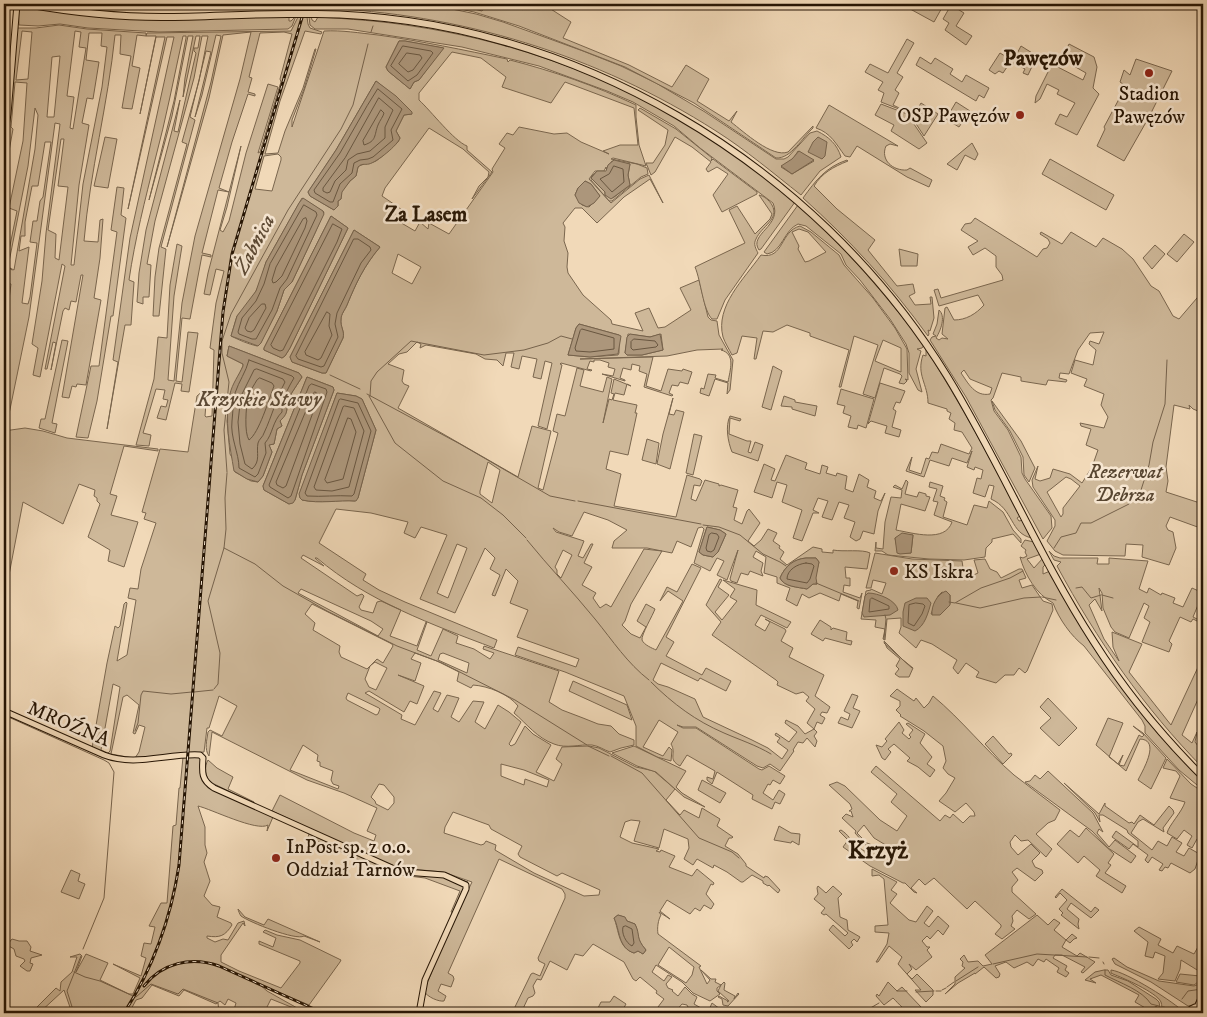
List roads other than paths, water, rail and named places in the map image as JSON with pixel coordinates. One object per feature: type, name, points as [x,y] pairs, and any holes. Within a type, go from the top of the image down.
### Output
[{"type":"highway","points":[[26,4],[75,11],[135,16],[180,17],[289,12]]},
{"type":"highway","points":[[50,4],[144,13],[364,13],[419,20],[480,32],[530,46],[585,66],[632,87],[682,114],[739,150],[784,184],[823,218],[858,254],[899,301],[926,337],[952,378],[1091,638],[1123,685],[1157,727],[1203,777]]},
{"type":"highway","points":[[1054,569],[1087,624],[1123,678],[1161,726],[1203,771]]},
{"type":"main road","points":[[4,138],[8,114],[17,4]]},
{"type":"main road","name":"MROŹNA","points":[[4,711],[104,755],[124,760],[198,754],[202,757],[203,778],[214,788],[392,868],[405,872],[438,874],[466,885],[467,887],[425,980],[419,1013]]},
{"type":"main road","points":[[1200,1010],[1203,994]]},
{"type":"main road","points":[[1200,1010],[1203,1002]]},
{"type":"main road","points":[[1188,1013],[1191,1009],[1200,1010]]},
{"type":"water","points":[[399,41],[444,48],[410,89],[388,71],[386,67]]},
{"type":"water","points":[[376,81],[396,96],[412,114],[404,115],[396,131],[400,138],[391,149],[373,163],[358,167],[356,176],[342,192],[338,206],[334,210],[310,196],[308,192],[336,150]]},
{"type":"water","points":[[818,137],[827,142],[825,156],[822,159],[808,152]]},
{"type":"water","points":[[799,151],[814,160],[792,174],[781,166],[792,159]]},
{"type":"water","points":[[614,160],[630,164],[628,175],[630,185],[611,199],[605,195],[605,192],[591,178],[597,171],[606,171],[608,165]]},
{"type":"water","points":[[585,181],[591,184],[600,196],[587,207],[579,203],[575,195],[578,188]]},
{"type":"water","name":"Krzyskie Stawy","points":[[303,198],[323,211],[324,214],[292,282],[284,290],[277,311],[261,343],[258,346],[231,336],[237,316],[256,291],[266,262]]},
{"type":"water","name":"Krzyskie Stawy","points":[[331,216],[348,228],[290,348],[282,358],[264,350],[264,348]]},
{"type":"water","name":"Krzyskie Stawy","points":[[354,230],[380,247],[361,275],[342,314],[343,338],[326,373],[322,373],[292,362],[290,357]]},
{"type":"water","points":[[579,324],[621,336],[618,354],[590,357],[568,355]]},
{"type":"water","points":[[630,334],[650,337],[660,334],[663,350],[642,355],[627,355],[625,353],[627,337]]},
{"type":"water","name":"Krzyskie Stawy","points":[[229,346],[299,373],[302,377],[291,394],[286,413],[280,421],[282,426],[277,429],[274,444],[269,445],[272,452],[263,476],[258,482],[247,479],[234,471],[228,433],[228,404],[231,390],[243,364],[227,356]]},
{"type":"water","name":"Krzyskie Stawy","points":[[307,377],[333,387],[334,390],[302,475],[295,500],[289,504],[264,490],[263,486]]},
{"type":"water","name":"Krzyskie Stawy","points":[[337,393],[356,396],[362,399],[376,430],[358,498],[356,501],[316,502],[302,500],[299,494]]},
{"type":"water","points":[[707,527],[720,530],[726,534],[718,552],[713,557],[699,552]]},
{"type":"water","points":[[902,533],[913,535],[911,553],[897,553],[895,538]]},
{"type":"water","points":[[816,558],[819,562],[816,578],[817,584],[813,584],[807,589],[792,586],[782,581],[780,578],[787,567],[798,560]]},
{"type":"water","points":[[946,591],[950,595],[950,605],[940,615],[932,615],[935,601]]},
{"type":"water","points":[[868,593],[886,598],[897,606],[898,610],[890,615],[864,617],[862,613],[865,596]]},
{"type":"water","points":[[916,598],[927,598],[931,603],[924,623],[915,631],[903,626],[903,612],[905,603]]},
{"type":"water","points":[[618,915],[625,917],[627,921],[635,924],[640,942],[646,950],[643,954],[638,951],[634,953],[629,951],[622,943],[614,918]]},
{"type":"waterway","name":"Żabnica","points":[[371,32],[373,26]]},
{"type":"waterway","name":"Żabnica","points":[[227,472],[224,430],[229,382],[222,353],[222,341],[231,314],[288,210],[341,129],[353,105],[368,44]]},
{"type":"waterway","points":[[4,264],[12,270]]},
{"type":"waterway","points":[[370,396],[371,381],[377,372],[411,341],[484,355],[524,350],[548,343],[561,336],[572,339]]},
{"type":"waterway","points":[[1054,548],[1061,537],[1076,533],[1081,523],[1091,523],[1129,504],[1141,490],[1165,404],[1167,360]]},
{"type":"waterway","points":[[330,375],[360,389]]},
{"type":"waterway","points":[[367,394],[460,444],[550,496],[575,501]]},
{"type":"waterway","points":[[369,396],[395,443],[443,481],[481,498],[503,515],[526,538]]},
{"type":"waterway","name":"Żabnica","points":[[214,689],[218,684],[220,653],[208,601],[224,548],[227,473]]},
{"type":"waterway","points":[[578,501],[701,524]]},
{"type":"waterway","points":[[703,525],[719,527],[740,535],[763,554],[786,566]]},
{"type":"waterway","points":[[527,540],[587,609],[627,659],[649,680]]},
{"type":"waterway","points":[[224,548],[255,564],[283,586],[327,611],[397,646],[442,663],[515,700],[587,745]]},
{"type":"waterway","points":[[949,602],[955,603],[981,588],[1010,578],[1023,571]]},
{"type":"waterway","points":[[816,583],[859,601]]},
{"type":"waterway","points":[[1076,588],[1082,587],[1091,598],[1101,595]]},
{"type":"waterway","points":[[1102,595],[1113,598]]},
{"type":"waterway","points":[[956,603],[980,608],[1024,598],[1041,597]]},
{"type":"waterway","points":[[1042,597],[1056,600]]},
{"type":"waterway","points":[[884,639],[885,615]]},
{"type":"waterway","points":[[884,643],[912,668]]},
{"type":"waterway","points":[[651,682],[676,705],[694,717],[771,754]]},
{"type":"waterway","name":"Żabnica","points":[[194,692],[213,690]]},
{"type":"waterway","name":"Żabnica","points":[[135,731],[143,691],[171,694],[192,692]]},
{"type":"waterway","points":[[4,715],[104,760],[109,763],[114,772],[104,898],[83,949]]},
{"type":"waterway","points":[[588,746],[609,756]]},
{"type":"waterway","points":[[611,756],[642,773],[699,838],[732,852],[739,858]]},
{"type":"waterway","points":[[993,964],[1037,954],[1087,957]]},
{"type":"waterway","points":[[74,1013],[67,991],[81,956]]},
{"type":"waterway","points":[[1089,957],[1099,958]]},
{"type":"waterway","points":[[956,981],[978,967]]},
{"type":"waterway","points":[[1105,970],[1105,975],[1130,987],[1151,1004],[1159,1006]]},
{"type":"waterway","points":[[74,972],[133,996]]},
{"type":"waterway","points":[[947,987],[954,982]]},
{"type":"waterway","points":[[136,997],[151,984],[178,994],[183,989],[218,1003],[219,1013]]},
{"type":"waterway","points":[[942,990],[946,988]]},
{"type":"waterway","points":[[1182,999],[1188,991],[1202,989]]},
{"type":"waterway","points":[[897,991],[907,991]]},
{"type":"waterway","points":[[916,992],[934,991]]},
{"type":"waterway","points":[[936,991],[941,991]]},
{"type":"waterway","points":[[862,1013],[879,1003]]},
{"type":"waterway","points":[[1144,1013],[1157,1006]]},
{"type":"waterway","points":[[1163,1007],[1176,1008]]},
{"type":"railway","points":[[124,1013],[152,960],[166,923],[176,885],[223,312],[232,254],[306,4]]},
{"type":"railway","points":[[144,986],[151,978],[168,967],[188,962],[208,963],[219,966],[323,1013]]},
{"type":"place","name":"Stadion Pawęzów","points":[[1149,73]]},
{"type":"place","name":"OSP Pawęzów","points":[[1020,115]]},
{"type":"place","name":"KS Iskra","points":[[894,571]]},
{"type":"place","name":"InPost sp. z o.o. Oddział Tarnów","points":[[276,858]]},
{"type":"district","name":"Pawęzów","points":[[1043,57]]},
{"type":"district","name":"Za Lasem","points":[[426,214]]},
{"type":"district","name":"Krzyż","points":[[878,849]]},
{"type":"park label","name":"Rezerwat Debrza","points":[[1125,482]]}]
